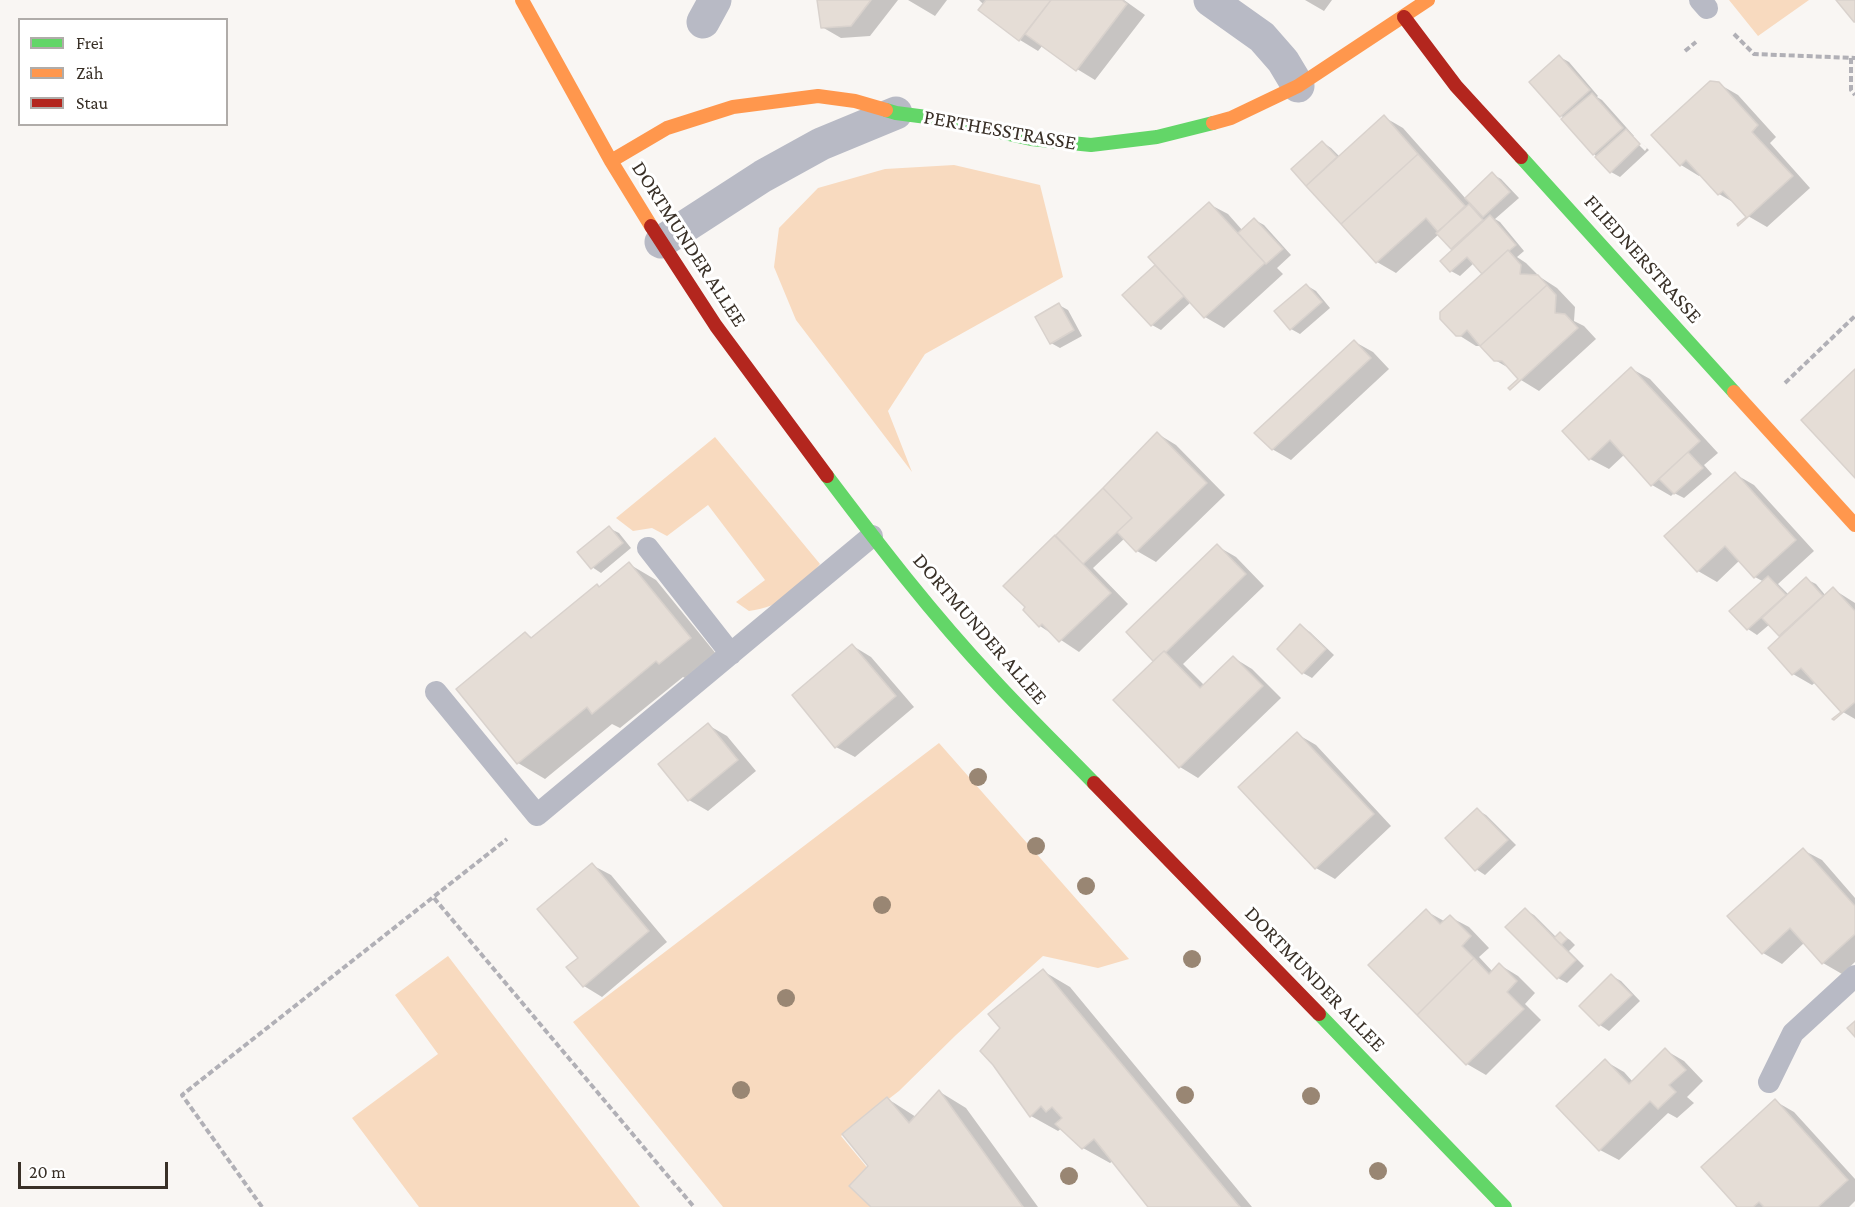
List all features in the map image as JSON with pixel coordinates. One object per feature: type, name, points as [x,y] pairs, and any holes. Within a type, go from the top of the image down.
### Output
[{"type":"main road","name":"DORTMUNDER ALLEE","points":[[522,0],[611,161],[716,326],[872,536],[918,593],[991,677],[1505,1207]]},
{"type":"main road","name":"PERTHESSTRASSE","points":[[611,161],[667,128],[733,107],[818,96],[855,101],[896,113],[942,119],[1031,139],[1091,145],[1157,137],[1231,118],[1298,87],[1428,0]]},
{"type":"main road","name":"FLIEDNERSTRASSE","points":[[1404,17],[1456,86],[1855,525]]},
{"type":"street","points":[[1210,0],[1262,37],[1283,61],[1298,87]]},
{"type":"street","name":"PERTHESSTRASSE","points":[[661,242],[763,176],[821,144],[896,113]]},
{"type":"lane","points":[[436,692],[537,815],[872,536]]},
{"type":"lane","points":[[648,548],[731,654]]},
{"type":"lane","points":[[1769,1082],[1793,1033],[1855,976]]},
{"type":"path","points":[[1742,42],[1754,54],[1853,58],[1851,90],[1855,95]]},
{"type":"path","points":[[1754,412],[1855,316]]},
{"type":"path","points":[[262,1207],[182,1095],[537,815]]},
{"type":"path","points":[[434,898],[694,1207]]},
{"type":"shaded area","points":[[1729,0],[1809,0],[1758,36]]},
{"type":"shaded area","points":[[954,165],[1040,185],[1063,277],[925,354],[888,411],[912,472],[796,320],[774,267],[779,228],[818,188],[885,169]]},
{"type":"shaded area","points":[[715,437],[820,564],[797,589],[781,601],[761,609],[749,611],[736,602],[765,580],[708,505],[667,536],[652,528],[633,531],[616,518]]},
{"type":"shaded area","points":[[939,743],[1129,959],[1098,968],[1043,956],[956,1035],[899,1091],[841,1136],[900,1207],[723,1207],[573,1022]]},
{"type":"shaded area","points":[[448,956],[640,1207],[419,1207],[352,1118],[438,1054],[395,995]]},
{"type":"building","points":[[817,0],[871,0],[851,26],[821,28]]},
{"type":"building","points":[[986,0],[1051,0],[1019,41],[978,10]]},
{"type":"building","points":[[1051,0],[1122,0],[1127,4],[1076,71],[1025,34]]},
{"type":"building","points":[[1836,0],[1855,0],[1855,22],[1854,22]]},
{"type":"building","points":[[1559,55],[1590,90],[1560,117],[1529,82]]},
{"type":"building","points":[[1710,81],[1719,82],[1758,125],[1752,132],[1793,176],[1738,226],[1737,224],[1746,217],[1723,191],[1718,195],[1686,160],[1680,166],[1651,135]]},
{"type":"building","points":[[1592,93],[1623,128],[1593,155],[1561,119]]},
{"type":"building","points":[[1384,115],[1418,154],[1341,224],[1306,186]]},
{"type":"building","points":[[1626,129],[1640,144],[1610,173],[1595,157]]},
{"type":"building","points":[[1322,141],[1337,157],[1306,186],[1291,169]]},
{"type":"building","points":[[1418,154],[1465,206],[1438,232],[1426,218],[1376,263],[1341,224]]},
{"type":"building","points":[[1492,172],[1510,192],[1483,217],[1465,198]]},
{"type":"building","points":[[1209,202],[1265,263],[1204,318],[1148,257]]},
{"type":"building","points":[[1469,204],[1483,220],[1451,249],[1436,233]]},
{"type":"building","points":[[1490,215],[1516,245],[1482,274],[1467,257],[1450,272],[1440,261]]},
{"type":"building","points":[[1254,218],[1283,249],[1266,264],[1238,233]]},
{"type":"building","points":[[1508,250],[1521,265],[1520,274],[1538,275],[1547,285],[1480,346],[1467,330],[1461,336],[1456,336],[1440,319],[1440,312]]},
{"type":"building","points":[[1155,265],[1184,296],[1151,326],[1122,295]]},
{"type":"building","points":[[1306,284],[1322,302],[1290,330],[1274,311]]},
{"type":"building","points":[[1547,285],[1556,295],[1555,313],[1565,314],[1578,328],[1510,390],[1508,388],[1518,379],[1502,361],[1494,361],[1480,346]]},
{"type":"building","points":[[1059,303],[1074,330],[1050,344],[1035,317]]},
{"type":"building","points":[[1354,340],[1371,358],[1272,450],[1254,433]]},
{"type":"building","points":[[1631,367],[1700,441],[1651,486],[1610,440],[1589,460],[1562,431]]},
{"type":"building","points":[[1855,369],[1855,478],[1801,420]]},
{"type":"building","points":[[1157,432],[1207,483],[1136,552],[1117,532],[1132,518],[1103,488]]},
{"type":"building","points":[[1688,452],[1703,468],[1674,494],[1659,479]]},
{"type":"building","points":[[1735,472],[1796,540],[1754,578],[1725,546],[1697,572],[1664,536]]},
{"type":"building","points":[[1103,488],[1132,518],[1083,564],[1055,536]]},
{"type":"building","points":[[609,526],[623,543],[591,569],[577,552]]},
{"type":"building","points":[[1055,535],[1111,593],[1059,642],[1042,624],[1039,627],[1023,610],[1025,607],[1003,586]]},
{"type":"building","points":[[1217,544],[1246,574],[1166,652],[1164,651],[1153,661],[1126,632]]},
{"type":"building","points":[[629,562],[691,638],[659,664],[656,661],[592,714],[587,707],[517,764],[456,689],[525,632],[531,638],[597,584],[599,587]]},
{"type":"building","points":[[1768,576],[1786,595],[1747,630],[1729,611]]},
{"type":"building","points":[[1806,577],[1823,596],[1779,636],[1762,618]]},
{"type":"building","points":[[1833,587],[1855,611],[1855,702],[1834,720],[1832,719],[1841,712],[1801,668],[1792,675],[1768,648]]},
{"type":"building","points":[[1300,624],[1326,649],[1302,674],[1277,649]]},
{"type":"building","points":[[852,644],[896,696],[835,748],[792,695]]},
{"type":"building","points":[[1164,651],[1200,688],[1233,656],[1263,686],[1179,768],[1113,700]]},
{"type":"building","points":[[708,723],[738,760],[688,801],[658,764]]},
{"type":"building","points":[[1297,732],[1374,814],[1315,869],[1238,787]]},
{"type":"building","points":[[1477,808],[1508,840],[1475,871],[1445,838]]},
{"type":"building","points":[[1803,848],[1855,906],[1855,934],[1822,964],[1790,928],[1762,954],[1727,916]]},
{"type":"building","points":[[592,863],[649,931],[583,987],[566,967],[578,958],[537,909]]},
{"type":"building","points":[[1525,908],[1576,960],[1557,979],[1505,927]]},
{"type":"building","points":[[1426,909],[1440,924],[1450,915],[1471,936],[1462,946],[1474,958],[1417,1015],[1368,965]]},
{"type":"building","points":[[1560,932],[1567,939],[1561,945],[1554,938]]},
{"type":"building","points":[[1474,958],[1489,974],[1499,963],[1517,981],[1507,992],[1524,1009],[1466,1065],[1417,1015]]},
{"type":"building","points":[[1043,969],[1240,1207],[1148,1207],[1094,1139],[1082,1149],[1055,1124],[1062,1118],[1052,1107],[1046,1112],[1041,1106],[1030,1117],[993,1065],[980,1051],[1000,1028],[988,1014]]},
{"type":"building","points":[[1611,974],[1632,995],[1599,1026],[1579,1006]]},
{"type":"building","points":[[1855,1021],[1855,1037],[1847,1028]]},
{"type":"building","points":[[1665,1048],[1686,1070],[1669,1085],[1676,1092],[1658,1109],[1650,1101],[1599,1151],[1556,1106],[1605,1059],[1629,1084]]},
{"type":"building","points":[[939,1090],[1023,1207],[871,1207],[849,1186],[868,1166],[842,1134],[887,1097],[909,1123]]},
{"type":"building","points":[[1775,1099],[1848,1180],[1818,1207],[1764,1207],[1759,1202],[1753,1207],[1737,1207],[1701,1167]]},
{"type":"traffic: fast","points":[[886,110],[942,119],[1031,139],[1091,145],[1157,137],[1213,123]]},
{"type":"traffic: fast","points":[[1521,157],[1734,392]]},
{"type":"traffic: fast","points":[[827,476],[948,629],[1004,691],[1094,783]]},
{"type":"traffic: fast","points":[[1319,1014],[1505,1207]]},
{"type":"traffic: slow","points":[[522,0],[611,161],[651,226]]},
{"type":"traffic: slow","points":[[1213,123],[1231,118],[1298,86],[1428,0]]},
{"type":"traffic: slow","points":[[611,161],[667,128],[733,107],[818,96],[855,101],[886,110]]},
{"type":"traffic: slow","points":[[1734,392],[1855,525]]},
{"type":"traffic: jam","points":[[1404,17],[1456,86],[1521,157]]},
{"type":"traffic: jam","points":[[651,226],[716,326],[827,476]]},
{"type":"traffic: jam","points":[[1094,783],[1319,1014]]}]
